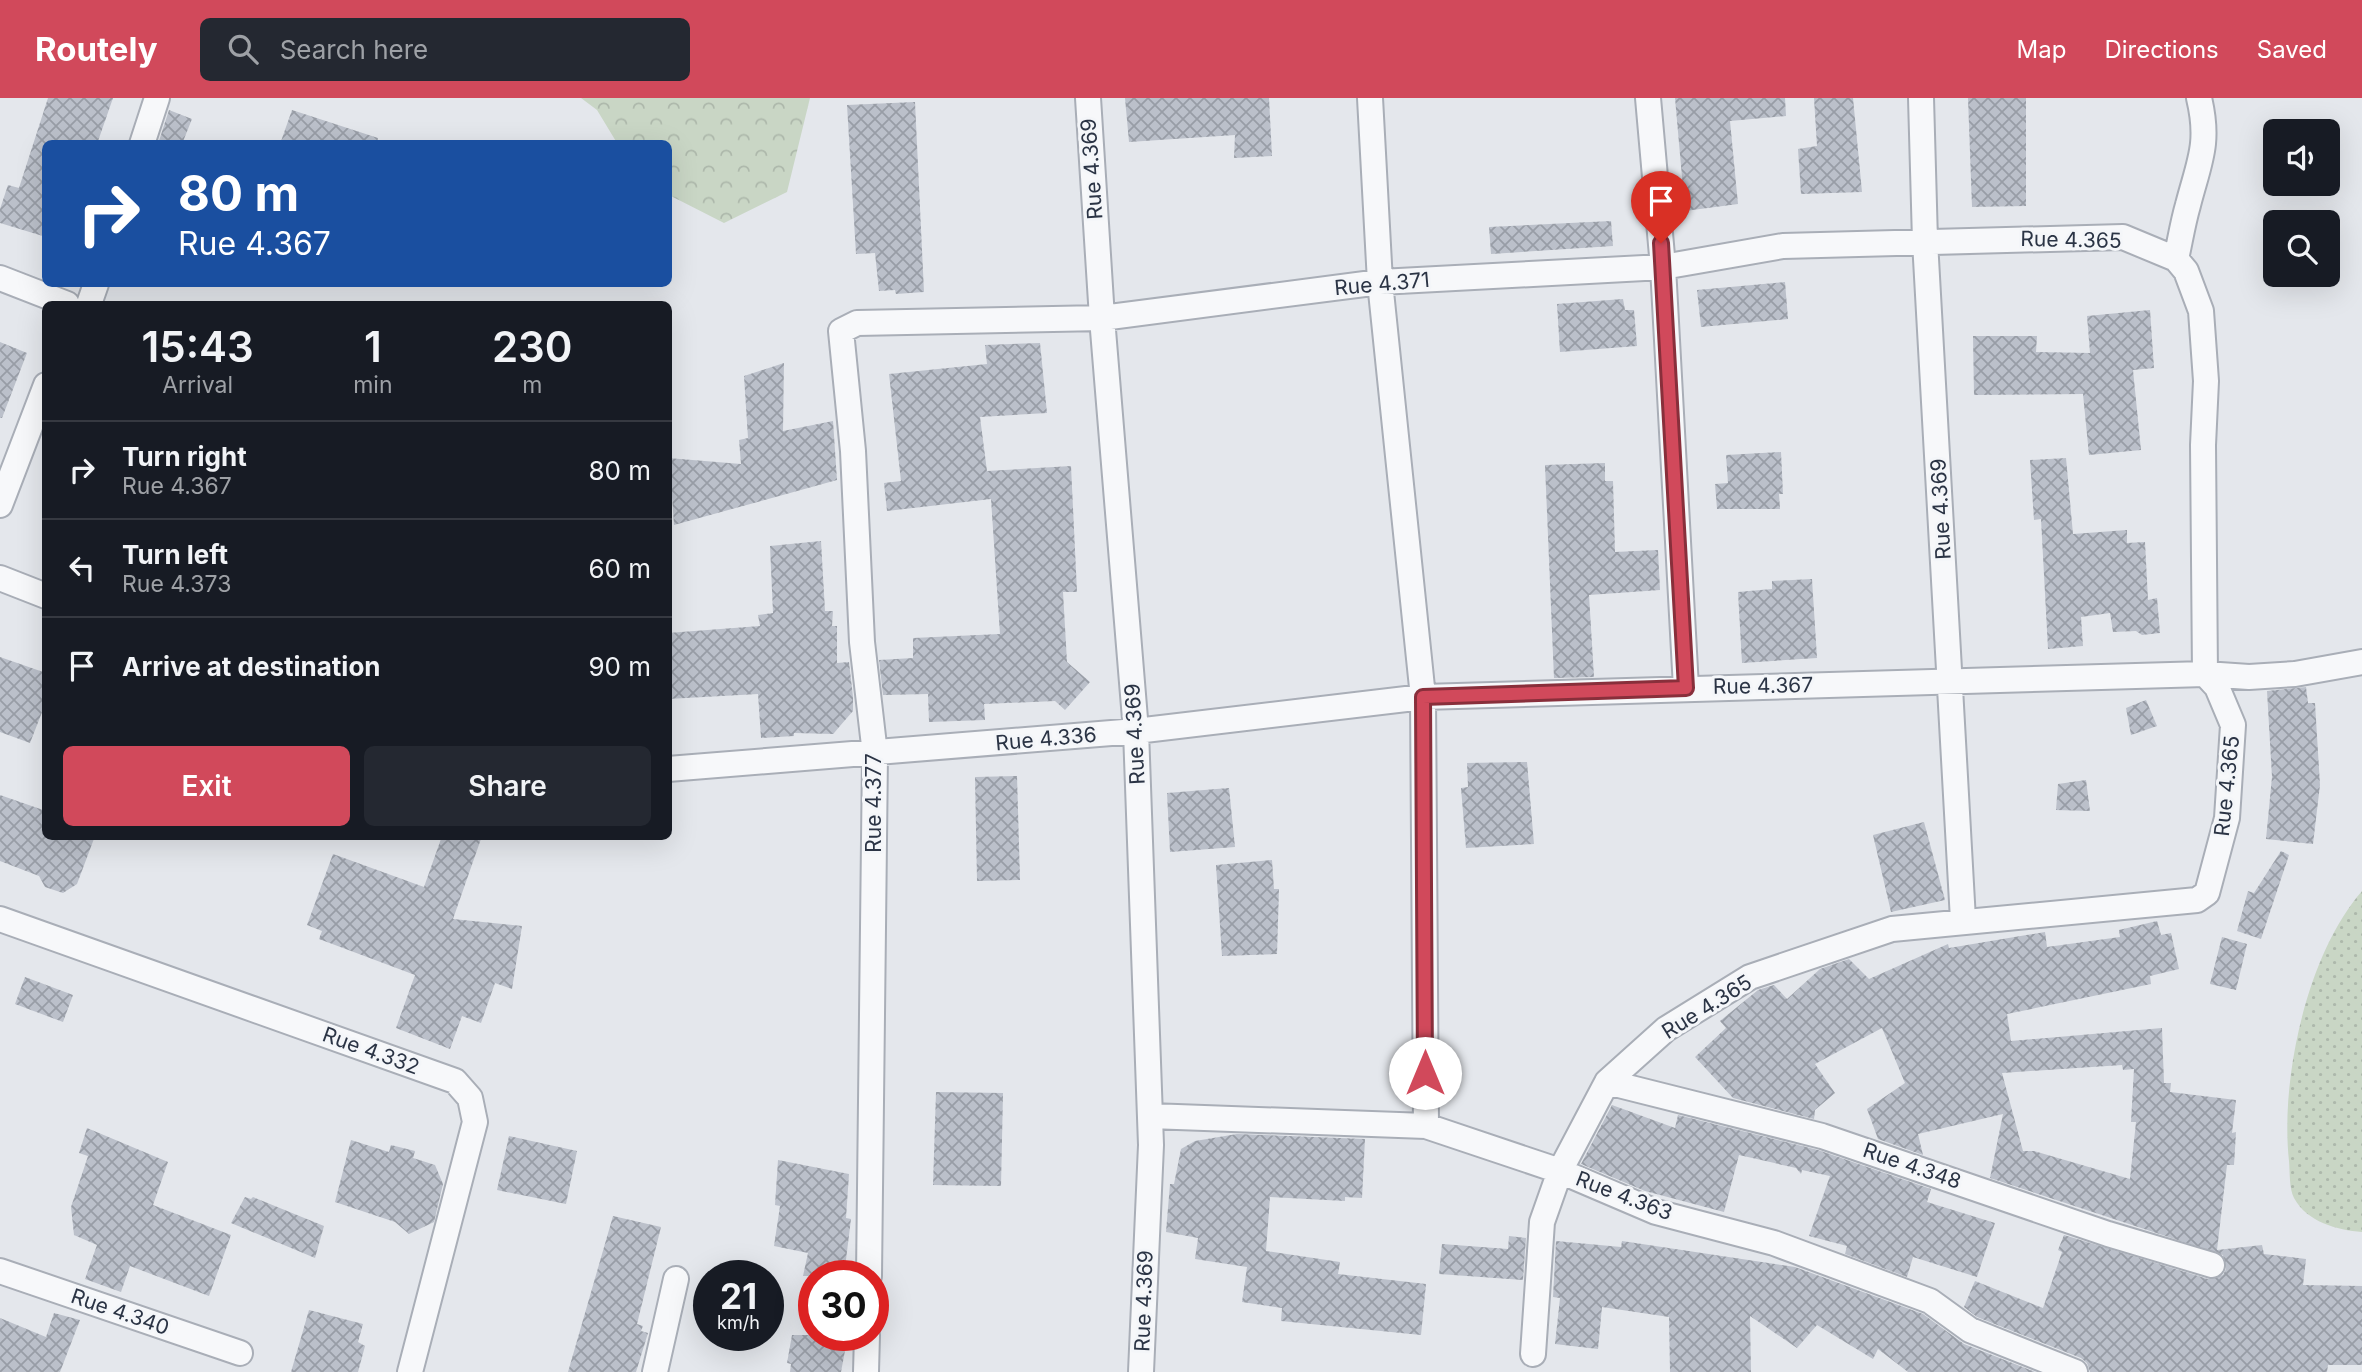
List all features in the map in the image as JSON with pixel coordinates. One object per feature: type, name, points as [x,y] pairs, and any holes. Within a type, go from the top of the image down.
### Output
[{"type":"street","points":[[143,140],[157,98]]},
{"type":"street","name":"Rue 4.369","points":[[1088,98],[1102,317],[1136,731],[1150,1116],[1141,1372]]},
{"type":"street","points":[[1370,98],[1380,282],[1423,697],[1426,1126]]},
{"type":"street","points":[[1648,98],[1662,267],[1686,688]]},
{"type":"street","name":"Rue 4.369","points":[[1921,98],[1925,241],[1964,920]]},
{"type":"street","points":[[2199,98],[2205,123],[2199,173],[2188,203],[2176,259],[2186,271],[2201,311],[2206,381],[2203,445],[2205,674]]},
{"type":"street","name":"Rue 4.365","points":[[1783,246],[2123,237],[2176,259]]},
{"type":"street","name":"Rue 4.371","points":[[841,331],[857,323],[1102,317],[1380,282],[1662,267],[1783,246]]},
{"type":"street","points":[[0,278],[59,301]]},
{"type":"street","name":"Rue 4.377","points":[[841,331],[853,451],[862,642],[875,754],[869,1260]]},
{"type":"street","points":[[0,505],[42,395]]},
{"type":"street","points":[[0,578],[42,594]]},
{"type":"street","name":"Rue 4.367","points":[[1423,697],[2205,674],[2249,677],[2295,674],[2362,662]]},
{"type":"street","name":"Rue 4.365","points":[[1532,1354],[1542,1222],[1560,1171],[1607,1082],[1666,1029],[1751,977],[1892,929],[1964,920],[2197,900],[2207,893],[2227,818],[2233,725],[2217,687],[2205,674]]},
{"type":"street","name":"Rue 4.336","points":[[672,769],[1136,731],[1423,697]]},
{"type":"street","name":"Rue 4.332","points":[[0,919],[456,1082],[470,1098],[475,1122],[410,1372]]},
{"type":"street","name":"Rue 4.348","points":[[1607,1082],[1822,1136],[2108,1234],[2213,1265]]},
{"type":"street","name":"Rue 4.363","points":[[1150,1116],[1426,1126],[1560,1171],[1656,1212],[1774,1243],[1930,1301],[1970,1330],[2075,1372]]},
{"type":"street","name":"Rue 4.340","points":[[0,1271],[240,1353]]},
{"type":"street","points":[[655,1372],[676,1279]]},
{"type":"street","points":[[866,1372],[867,1351]]},
{"type":"green space","points":[[581,98],[810,98],[787,192],[724,223],[672,197],[672,140],[615,140],[597,110]]},
{"type":"green space","points":[[2362,891],[2362,1232],[2343,1229],[2315,1219],[2294,1198],[2290,1185],[2287,1128],[2294,1056],[2312,982],[2343,917]]},
{"type":"building","points":[[48,98],[113,98],[98,140],[42,140],[42,236],[0,223],[0,209],[8,185],[19,188]]},
{"type":"building","points":[[1125,98],[1269,98],[1272,156],[1234,158],[1235,135],[1129,142]]},
{"type":"building","points":[[1675,98],[1785,98],[1786,116],[1730,121],[1738,204],[1685,211]]},
{"type":"building","points":[[1814,98],[1853,98],[1862,192],[1801,194],[1798,149],[1817,146]]},
{"type":"building","points":[[1968,98],[2026,98],[2026,206],[1972,207]]},
{"type":"building","points":[[915,102],[924,292],[896,294],[895,290],[879,291],[875,253],[856,254],[847,105]]},
{"type":"building","points":[[169,110],[192,119],[184,140],[159,140]]},
{"type":"building","points":[[292,110],[378,138],[378,140],[281,140]]},
{"type":"building","points":[[1611,221],[1613,246],[1491,254],[1489,227]]},
{"type":"building","points":[[1785,282],[1788,319],[1701,327],[1697,290]]},
{"type":"building","points":[[1623,299],[1625,310],[1634,310],[1637,346],[1560,352],[1557,304]]},
{"type":"building","points":[[2150,310],[2154,368],[2133,370],[2141,450],[2089,455],[2083,394],[1974,395],[1973,336],[2037,336],[2036,352],[2090,353],[2087,316]]},
{"type":"building","points":[[0,342],[27,353],[2,418],[0,418]]},
{"type":"building","points":[[1040,343],[1047,413],[980,417],[987,471],[1071,466],[1077,592],[1063,592],[1067,662],[1090,682],[1065,710],[1055,701],[984,704],[985,720],[929,722],[928,694],[883,695],[879,660],[913,658],[913,638],[1000,634],[991,499],[887,511],[884,483],[901,481],[889,374],[987,364],[985,345]]},
{"type":"building","points":[[784,363],[783,431],[833,421],[837,480],[674,525],[672,458],[741,464],[739,440],[748,438],[744,376]]},
{"type":"building","points":[[1781,452],[1783,494],[1779,494],[1780,509],[1717,509],[1715,484],[1728,483],[1726,455]]},
{"type":"building","points":[[2066,458],[2073,534],[2127,530],[2127,543],[2145,542],[2148,600],[2157,598],[2160,633],[2142,635],[2136,631],[2113,632],[2110,613],[2081,617],[2083,646],[2048,649],[2041,519],[2034,520],[2030,460]]},
{"type":"building","points":[[1605,463],[1605,481],[1613,481],[1615,552],[1658,550],[1660,590],[1589,595],[1594,677],[1554,678],[1545,465]]},
{"type":"building","points":[[821,541],[825,611],[833,611],[832,626],[837,626],[837,663],[849,662],[853,697],[853,711],[833,734],[794,733],[794,736],[761,738],[758,694],[672,699],[672,633],[760,626],[758,615],[773,613],[770,546]]},
{"type":"building","points":[[1812,579],[1817,658],[1742,663],[1738,592],[1772,589],[1772,581]]},
{"type":"building","points":[[0,657],[42,672],[42,712],[30,743],[0,732]]},
{"type":"building","points":[[2306,687],[2308,703],[2315,703],[2320,785],[2313,844],[2266,839],[2272,777],[2267,691]]},
{"type":"building","points":[[2146,700],[2157,726],[2131,735],[2126,708]]},
{"type":"building","points":[[1527,762],[1534,844],[1466,848],[1461,788],[1468,787],[1467,763]]},
{"type":"building","points":[[1017,776],[1020,880],[977,881],[975,777]]},
{"type":"building","points":[[2086,780],[2090,811],[2056,810],[2058,784]]},
{"type":"building","points":[[1229,788],[1235,847],[1170,852],[1167,793]]},
{"type":"building","points":[[0,795],[42,810],[42,840],[94,840],[77,884],[63,893],[45,887],[39,876],[0,861]]},
{"type":"building","points":[[1924,822],[1945,900],[1891,912],[1873,835]]},
{"type":"building","points":[[441,840],[481,840],[453,919],[522,926],[512,989],[495,983],[481,1023],[462,1016],[450,1049],[396,1028],[415,975],[319,939],[322,931],[307,925],[333,854],[424,887]]},
{"type":"building","points":[[2281,851],[2289,855],[2261,939],[2237,931],[2248,891],[2254,893]]},
{"type":"building","points":[[1272,860],[1274,889],[1279,889],[1277,954],[1222,956],[1216,865]]},
{"type":"building","points":[[2157,921],[2161,935],[2171,933],[2179,969],[2150,976],[2151,984],[2007,1014],[2011,1041],[2162,1028],[2164,1083],[2171,1083],[2170,1092],[2236,1100],[2232,1133],[2236,1132],[2234,1165],[2227,1165],[2217,1250],[2262,1245],[2264,1254],[2306,1259],[2303,1285],[2362,1286],[2362,1365],[2328,1365],[2327,1372],[2090,1372],[2087,1363],[2081,1358],[1977,1317],[1964,1307],[1975,1281],[2043,1308],[2062,1252],[2058,1250],[2064,1235],[2208,1279],[2223,1275],[2226,1269],[2223,1255],[1990,1178],[2003,1114],[1918,1134],[1923,1155],[1878,1139],[1867,1109],[1905,1083],[1882,1028],[1815,1064],[1835,1093],[1815,1110],[1814,1119],[1733,1098],[1695,1057],[1726,1028],[1720,1021],[1758,990],[1774,985],[1787,999],[1820,969],[1849,959],[1869,979],[1948,944],[1949,948],[2045,932],[2047,947],[2120,937],[2119,930]],"holes":[[[2122,1065],[2123,1070],[2134,1069],[2131,1122],[2136,1122],[2130,1179],[2034,1151],[2023,1151],[2002,1073]]]},
{"type":"building","points":[[2222,937],[2247,944],[2236,990],[2210,984]]},
{"type":"building","points":[[25,977],[73,995],[63,1022],[15,1004]]},
{"type":"building","points":[[936,1092],[1003,1093],[1001,1186],[933,1185]]},
{"type":"building","points":[[1612,1105],[1675,1128],[1678,1115],[1818,1150],[1931,1189],[1927,1202],[1995,1223],[1977,1277],[1913,1257],[1907,1277],[1845,1254],[1847,1246],[1809,1236],[1830,1176],[1802,1170],[1801,1174],[1796,1168],[1739,1155],[1724,1212],[1645,1191],[1581,1164]]},
{"type":"building","points":[[87,1128],[168,1162],[153,1205],[231,1235],[209,1296],[130,1266],[121,1292],[85,1279],[97,1245],[74,1235],[71,1207],[88,1156],[79,1153]]},
{"type":"building","points":[[1237,1134],[1365,1139],[1362,1198],[1345,1197],[1345,1201],[1270,1197],[1266,1251],[1340,1262],[1338,1274],[1426,1284],[1421,1335],[1281,1321],[1282,1308],[1242,1302],[1247,1267],[1195,1259],[1198,1238],[1166,1232],[1170,1184],[1174,1184],[1181,1149],[1195,1141]]},
{"type":"building","points":[[509,1136],[577,1151],[566,1204],[497,1190]]},
{"type":"building","points":[[351,1140],[389,1152],[391,1145],[415,1151],[413,1158],[435,1165],[443,1184],[434,1222],[409,1234],[395,1222],[335,1202]]},
{"type":"building","points":[[778,1160],[849,1174],[846,1218],[851,1219],[846,1260],[806,1260],[808,1253],[774,1246],[780,1206],[775,1205]]},
{"type":"building","points":[[245,1197],[253,1197],[324,1226],[315,1258],[231,1223]]},
{"type":"building","points":[[613,1216],[661,1227],[637,1324],[643,1326],[641,1331],[648,1333],[636,1372],[568,1372]]},
{"type":"building","points":[[1509,1236],[1526,1238],[1523,1280],[1439,1274],[1442,1244],[1508,1249]]},
{"type":"building","points":[[1556,1241],[1621,1247],[1622,1241],[1795,1267],[1923,1314],[1964,1344],[2035,1372],[1908,1372],[1878,1349],[1873,1359],[1817,1325],[1797,1348],[1750,1316],[1751,1372],[1670,1372],[1669,1317],[1602,1307],[1598,1349],[1555,1344],[1560,1298],[1553,1297]]},
{"type":"building","points":[[309,1310],[363,1324],[358,1342],[365,1346],[358,1372],[291,1372]]},
{"type":"building","points":[[54,1313],[80,1320],[60,1372],[0,1372],[0,1318],[46,1337]]},
{"type":"building","points":[[792,1335],[798,1335],[798,1351],[845,1351],[841,1372],[790,1372],[791,1364],[787,1363]]},
{"type":"route","points":[[1425,1073],[1423,697],[1686,688],[1661,243]]}]
